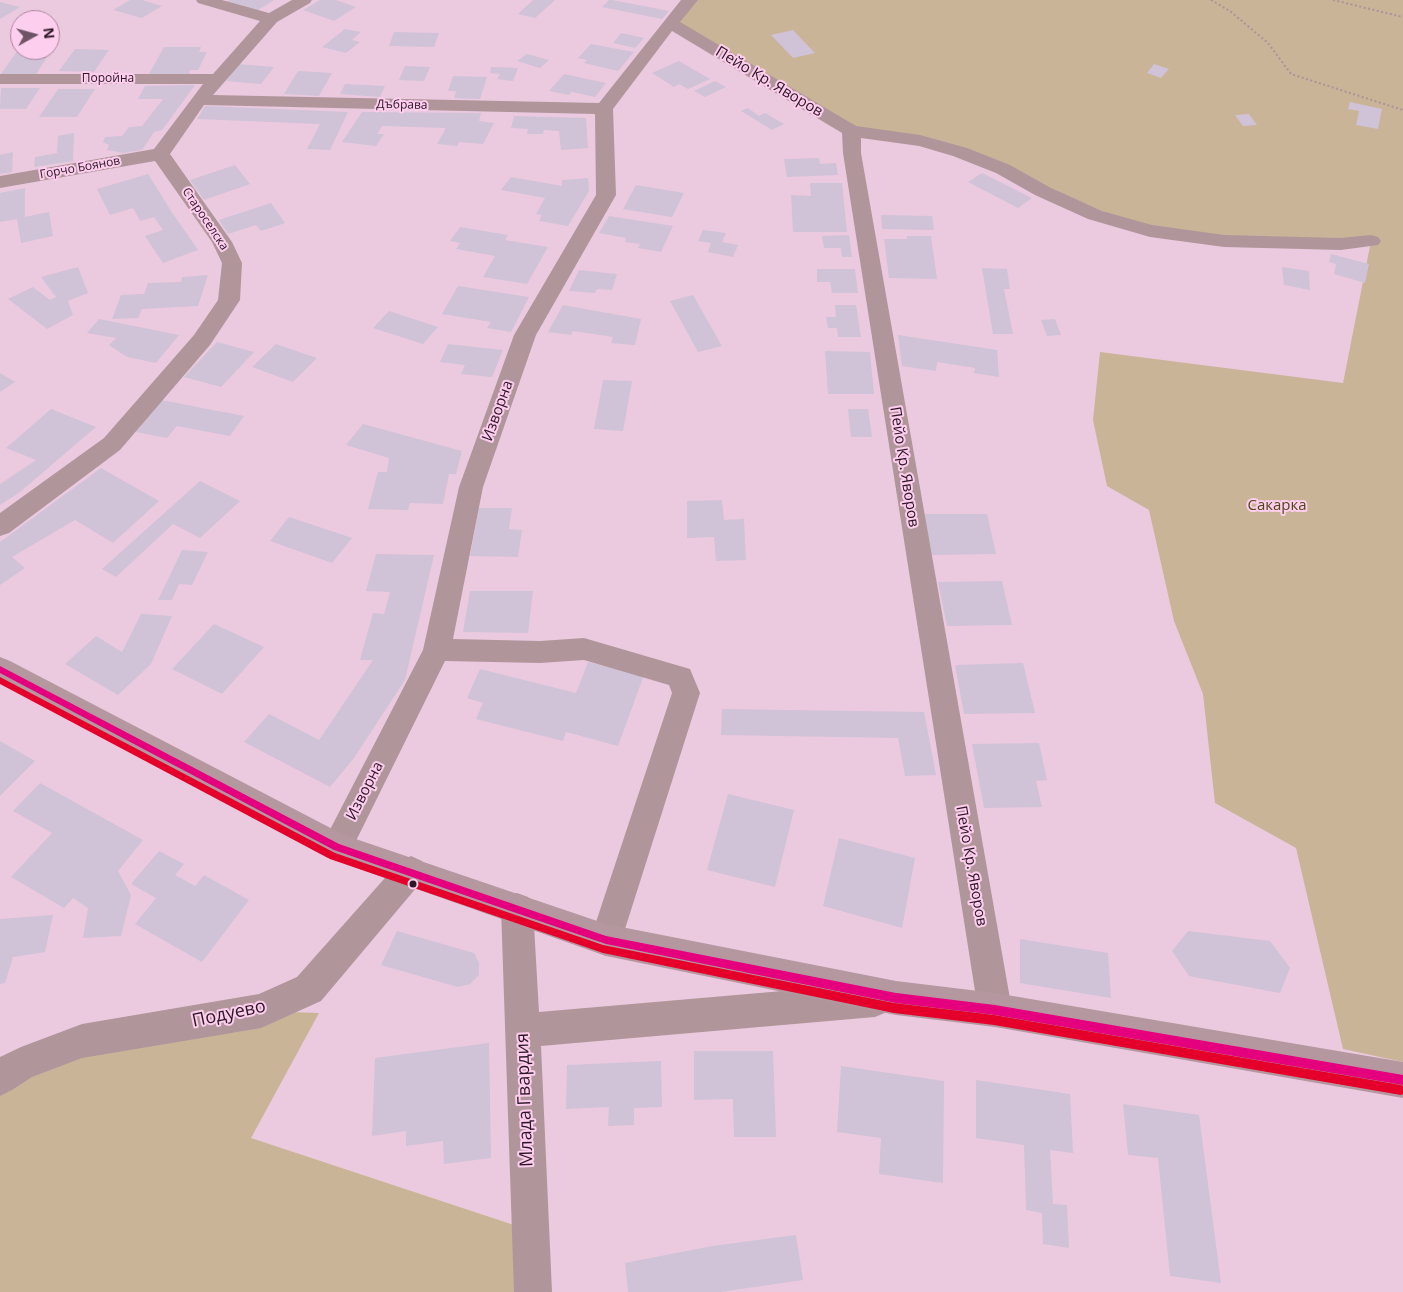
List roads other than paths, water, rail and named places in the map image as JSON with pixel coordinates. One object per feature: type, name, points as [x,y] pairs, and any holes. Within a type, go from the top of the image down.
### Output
[{"type":"main road","points":[[0,669],[337,847],[606,940],[896,998],[995,1010],[1403,1080]]},
{"type":"street","points":[[204,0],[271,19]]},
{"type":"street","points":[[160,154],[199,100],[271,19],[304,0]]},
{"type":"street","points":[[604,109],[690,0]]},
{"type":"street","name":"Пейо Кр. Яворов","points":[[670,23],[851,131],[857,182],[995,1010]]},
{"type":"street","name":"Поройна","points":[[0,79],[217,79]]},
{"type":"street","name":"Дъбрава","points":[[199,100],[604,109]]},
{"type":"street","name":"Изворна","points":[[337,847],[437,650],[471,487],[525,335],[606,195],[604,109]]},
{"type":"street","points":[[851,131],[920,142],[960,152],[1003,169],[1042,191],[1094,215],[1150,231],[1224,241],[1341,244],[1371,241]]},
{"type":"street","name":"Горчо Боянов","points":[[0,182],[160,154]]},
{"type":"street","name":"Староселска","points":[[0,526],[112,444],[202,340],[229,300],[232,263],[222,242],[160,154]]},
{"type":"street","points":[[437,650],[540,652],[584,649],[680,677],[686,692],[606,940]]},
{"type":"street","name":"Подуево","points":[[0,1078],[21,1064],[82,1041],[261,1011],[309,989],[411,871]]},
{"type":"street","name":"Млада Гвардия","points":[[517,908],[532,1292]]},
{"type":"street","points":[[523,1030],[896,998]]},
{"type":"park label","name":"Сакарка","points":[[1277,506]]}]
